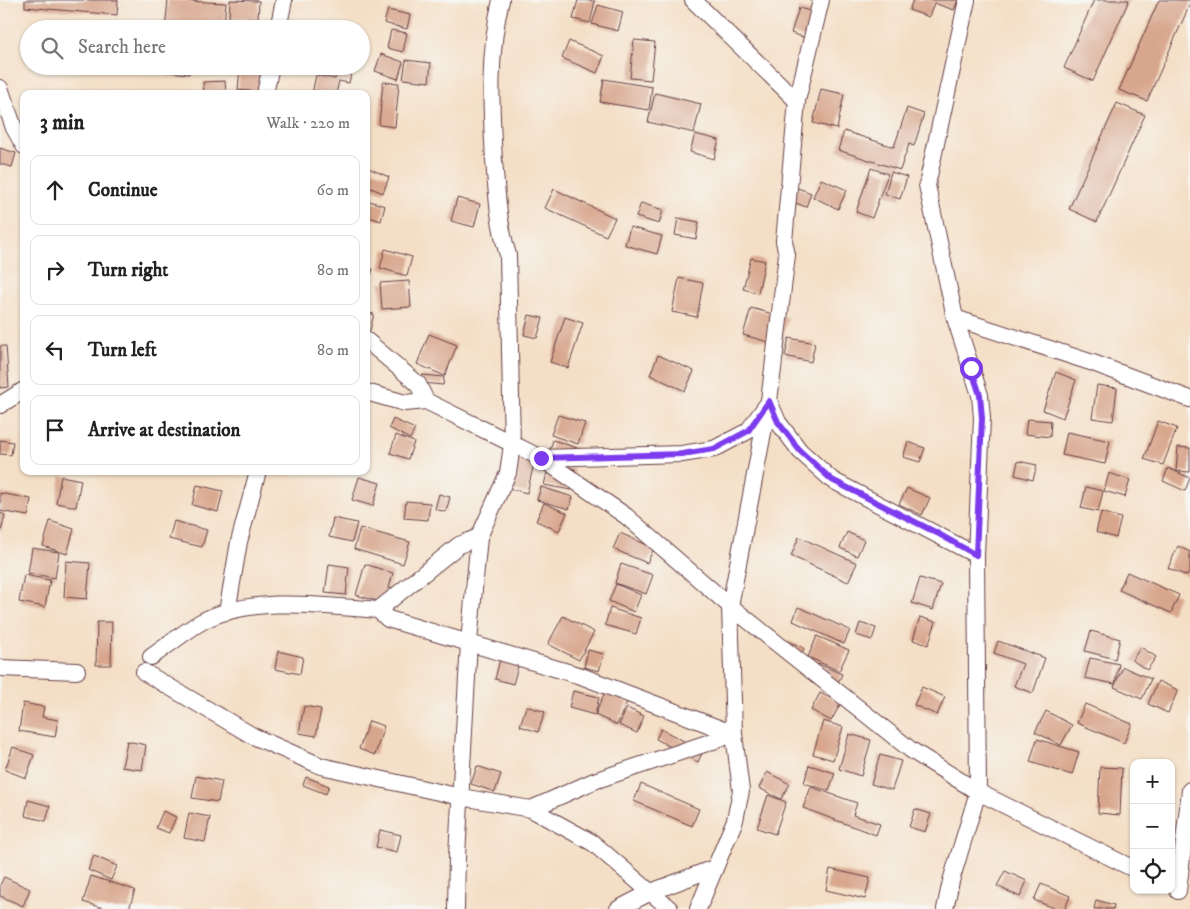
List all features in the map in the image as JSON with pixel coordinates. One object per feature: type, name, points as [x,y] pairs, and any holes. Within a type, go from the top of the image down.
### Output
[{"type":"street","points":[[280,20],[284,0]]},
{"type":"street","points":[[456,909],[469,642],[479,537],[508,473],[512,445],[508,255],[499,227],[491,112],[493,32],[501,0]]},
{"type":"street","points":[[693,0],[797,101]]},
{"type":"street","points":[[698,909],[735,820],[741,791],[734,734],[730,606],[769,401],[787,255],[784,241],[797,101],[821,0]]},
{"type":"street","points":[[945,909],[951,881],[978,792],[976,555],[982,418],[980,395],[955,318],[927,185],[967,0]]},
{"type":"street","points":[[267,90],[269,75]]},
{"type":"street","points":[[0,88],[14,128],[20,139]]},
{"type":"street","points":[[955,318],[1084,360],[1190,399]]},
{"type":"street","points":[[370,343],[418,384],[426,401]]},
{"type":"street","points":[[0,405],[20,392]]},
{"type":"street","points":[[370,393],[405,403],[426,401],[541,458],[626,516],[730,606],[911,750],[978,792],[1130,867]]},
{"type":"street","points":[[541,458],[682,454],[714,449],[748,431],[769,401]]},
{"type":"street","points":[[769,401],[778,422],[800,451],[832,480],[976,555]]},
{"type":"street","points":[[227,612],[239,542],[257,475]]},
{"type":"street","points":[[378,610],[459,545],[479,537]]},
{"type":"street","points":[[670,909],[592,843],[531,809],[461,797],[321,766],[253,736],[147,665],[202,622],[227,612],[285,603],[378,610],[388,619],[581,676],[734,734]]},
{"type":"street","points":[[0,668],[78,671]]},
{"type":"street","points":[[531,809],[594,781],[734,734]]},
{"type":"street","points":[[1180,891],[1190,790]]},
{"type":"street","points":[[618,909],[651,892],[714,868]]},
{"type":"building","points":[[25,0],[118,0],[117,15],[25,7]]},
{"type":"building","points":[[168,0],[226,3],[224,20],[166,20]]},
{"type":"building","points":[[230,0],[259,1],[258,19],[229,18]]},
{"type":"building","points":[[578,0],[595,1],[590,23],[573,19]]},
{"type":"building","points":[[913,0],[958,0],[954,10],[934,3],[929,17],[909,10]]},
{"type":"building","points":[[1094,0],[1129,0],[1093,81],[1064,68]]},
{"type":"building","points":[[1159,0],[1190,0],[1190,4],[1147,101],[1119,90]]},
{"type":"building","points":[[598,5],[623,12],[618,31],[592,24]]},
{"type":"building","points":[[799,8],[814,12],[806,38],[791,33]]},
{"type":"building","points":[[388,10],[410,15],[407,29],[384,23]]},
{"type":"building","points":[[391,30],[407,33],[403,52],[387,48]]},
{"type":"building","points":[[634,40],[655,42],[651,80],[630,78]]},
{"type":"building","points":[[569,41],[604,56],[597,73],[562,58]]},
{"type":"building","points":[[381,54],[403,62],[398,79],[375,71]]},
{"type":"building","points":[[406,60],[431,63],[429,82],[403,79]]},
{"type":"building","points":[[239,75],[261,75],[260,90],[238,90]]},
{"type":"building","points":[[316,75],[335,79],[336,75],[351,75],[349,83],[339,81],[337,90],[313,90]]},
{"type":"building","points":[[604,79],[652,87],[649,110],[600,102]]},
{"type":"building","points":[[225,81],[226,90],[204,90],[203,82]]},
{"type":"building","points":[[383,82],[399,83],[395,127],[379,125]]},
{"type":"building","points":[[821,89],[844,94],[837,129],[813,123]]},
{"type":"building","points":[[655,93],[701,104],[694,133],[648,122]]},
{"type":"building","points":[[1117,103],[1145,115],[1097,222],[1069,209]]},
{"type":"building","points":[[907,108],[924,114],[914,146],[909,144],[900,170],[838,150],[844,131],[894,147]]},
{"type":"building","points":[[695,134],[719,140],[714,159],[690,152]]},
{"type":"building","points":[[0,148],[16,153],[12,167],[0,164]]},
{"type":"building","points":[[871,168],[888,174],[872,218],[856,212]]},
{"type":"building","points":[[370,169],[389,177],[383,193],[370,188]]},
{"type":"building","points":[[891,172],[907,177],[900,199],[885,194]]},
{"type":"building","points":[[821,179],[847,190],[838,209],[813,197]]},
{"type":"building","points":[[795,187],[811,193],[806,207],[790,201]]},
{"type":"building","points":[[554,189],[615,218],[606,236],[545,208]]},
{"type":"building","points":[[457,198],[480,204],[474,227],[451,221]]},
{"type":"building","points":[[370,201],[385,206],[381,221],[370,217]]},
{"type":"building","points":[[641,203],[663,210],[659,224],[636,217]]},
{"type":"building","points":[[678,218],[699,222],[696,239],[675,235]]},
{"type":"building","points":[[630,227],[662,236],[657,254],[625,245]]},
{"type":"building","points":[[385,249],[412,257],[407,276],[380,268]]},
{"type":"building","points":[[751,258],[765,261],[758,293],[743,289]]},
{"type":"building","points":[[679,278],[703,283],[697,317],[672,312]]},
{"type":"building","points":[[409,281],[411,307],[382,309],[380,283]]},
{"type":"building","points":[[751,308],[788,318],[780,345],[743,335]]},
{"type":"building","points":[[370,314],[374,314],[370,330]]},
{"type":"building","points":[[529,315],[543,318],[537,338],[524,335]]},
{"type":"building","points":[[565,317],[583,323],[568,368],[550,362]]},
{"type":"building","points":[[429,334],[457,345],[445,376],[417,364]]},
{"type":"building","points":[[789,338],[815,343],[811,362],[785,356]]},
{"type":"building","points":[[0,346],[6,346],[9,387],[0,388]]},
{"type":"building","points":[[658,355],[694,371],[685,391],[650,375]]},
{"type":"building","points":[[1056,372],[1076,380],[1063,418],[1043,410]]},
{"type":"building","points":[[422,375],[444,377],[443,385],[421,383]]},
{"type":"building","points":[[1097,385],[1117,388],[1113,421],[1092,418]]},
{"type":"building","points":[[558,415],[585,423],[578,444],[551,435]]},
{"type":"building","points":[[393,419],[415,429],[410,439],[389,428]]},
{"type":"building","points":[[1027,419],[1051,421],[1050,437],[1025,434]]},
{"type":"building","points":[[1158,421],[1177,428],[1163,465],[1144,459]]},
{"type":"building","points":[[1067,432],[1110,441],[1105,464],[1062,455]]},
{"type":"building","points":[[396,435],[414,442],[408,459],[390,453]]},
{"type":"building","points":[[0,440],[13,442],[11,455],[0,454]]},
{"type":"building","points":[[553,440],[577,448],[571,465],[548,457]]},
{"type":"building","points":[[908,442],[925,448],[920,462],[903,457]]},
{"type":"building","points":[[1178,447],[1190,448],[1190,472],[1176,471]]},
{"type":"building","points":[[516,450],[536,455],[527,493],[507,488]]},
{"type":"building","points":[[1018,461],[1037,465],[1033,480],[1015,475]]},
{"type":"building","points":[[549,464],[575,469],[571,490],[544,485]]},
{"type":"building","points":[[1168,468],[1190,478],[1185,491],[1163,481]]},
{"type":"building","points":[[1109,473],[1130,480],[1125,497],[1104,491]]},
{"type":"building","points":[[61,476],[81,480],[76,507],[56,503]]},
{"type":"building","points":[[359,477],[380,483],[373,506],[352,500]]},
{"type":"building","points":[[197,485],[223,491],[218,512],[192,505]]},
{"type":"building","points":[[541,487],[573,497],[569,509],[537,500]]},
{"type":"building","points":[[1086,487],[1103,491],[1098,512],[1081,508]]},
{"type":"building","points":[[907,488],[930,498],[922,515],[899,504]]},
{"type":"building","points":[[0,493],[31,499],[28,516],[0,511]]},
{"type":"building","points":[[439,494],[450,497],[446,512],[435,509]]},
{"type":"building","points":[[406,501],[430,503],[428,520],[404,518]]},
{"type":"building","points":[[544,503],[567,513],[559,531],[536,521]]},
{"type":"building","points":[[1101,512],[1121,518],[1116,538],[1096,532]]},
{"type":"building","points":[[0,513],[5,515],[1,532],[0,532]]},
{"type":"building","points":[[333,518],[357,523],[352,542],[329,537]]},
{"type":"building","points":[[50,521],[74,529],[67,554],[43,546]]},
{"type":"building","points":[[174,521],[207,530],[202,547],[169,539]]},
{"type":"building","points":[[360,528],[410,542],[403,564],[354,549]]},
{"type":"building","points":[[847,532],[864,540],[857,556],[840,548]]},
{"type":"building","points":[[620,533],[654,548],[647,563],[613,549]]},
{"type":"building","points":[[799,537],[857,563],[848,582],[791,556]]},
{"type":"building","points":[[1178,546],[1190,552],[1190,570],[1187,576],[1168,568]]},
{"type":"building","points":[[32,548],[59,552],[55,578],[28,573]]},
{"type":"building","points":[[66,561],[90,563],[87,599],[64,597]]},
{"type":"building","points":[[329,564],[349,567],[346,595],[325,593]]},
{"type":"building","points":[[365,564],[393,573],[385,603],[356,595]]},
{"type":"building","points":[[621,564],[653,575],[646,594],[615,583]]},
{"type":"building","points":[[1127,572],[1179,595],[1171,613],[1119,590]]},
{"type":"building","points":[[24,575],[50,580],[45,607],[19,602]]},
{"type":"building","points":[[920,578],[941,584],[933,610],[912,603]]},
{"type":"building","points":[[616,584],[641,595],[634,612],[609,601]]},
{"type":"building","points":[[798,607],[850,630],[844,644],[793,621]]},
{"type":"building","points":[[610,608],[641,618],[636,634],[605,625]]},
{"type":"building","points":[[563,616],[594,632],[579,660],[548,644]]},
{"type":"building","points":[[920,617],[936,622],[928,645],[913,640]]},
{"type":"building","points":[[97,622],[112,622],[111,665],[96,665]]},
{"type":"building","points":[[860,623],[876,628],[872,640],[856,635]]},
{"type":"building","points":[[1091,631],[1120,639],[1115,659],[1085,651]]},
{"type":"building","points":[[817,636],[849,650],[839,671],[808,657]]},
{"type":"building","points":[[788,641],[804,648],[800,658],[784,651]]},
{"type":"building","points":[[998,641],[1045,658],[1033,693],[1014,686],[1023,664],[994,653]]},
{"type":"building","points":[[1141,647],[1156,657],[1147,670],[1132,660]]},
{"type":"building","points":[[588,650],[604,654],[599,671],[584,667]]},
{"type":"building","points":[[278,651],[303,657],[300,674],[275,669]]},
{"type":"building","points":[[1090,658],[1119,664],[1115,684],[1085,678]]},
{"type":"building","points":[[500,659],[519,663],[513,684],[495,679]]},
{"type":"building","points":[[818,664],[842,674],[834,692],[810,682]]},
{"type":"building","points":[[1123,667],[1151,679],[1142,699],[1114,687]]},
{"type":"building","points":[[1158,681],[1178,690],[1168,713],[1148,704]]},
{"type":"building","points":[[922,687],[945,697],[937,715],[914,705]]},
{"type":"building","points":[[573,691],[599,697],[595,715],[569,708]]},
{"type":"building","points":[[605,692],[627,702],[617,725],[595,715]]},
{"type":"building","points":[[820,693],[841,703],[831,721],[811,710]]},
{"type":"building","points":[[23,703],[44,707],[42,717],[58,720],[55,737],[19,731]]},
{"type":"building","points":[[1085,704],[1132,724],[1124,743],[1077,723]]},
{"type":"building","points":[[304,706],[321,709],[316,736],[299,733]]},
{"type":"building","points":[[526,706],[545,712],[538,732],[520,726]]},
{"type":"building","points":[[627,708],[644,716],[637,733],[619,725]]},
{"type":"building","points":[[1046,711],[1072,725],[1061,745],[1035,732]]},
{"type":"building","points":[[369,721],[384,726],[375,755],[359,749]]},
{"type":"building","points":[[823,721],[843,727],[833,760],[813,754]]},
{"type":"building","points":[[661,729],[703,751],[698,762],[656,739]]},
{"type":"building","points":[[849,734],[871,740],[861,776],[839,769]]},
{"type":"building","points":[[1037,739],[1079,752],[1072,775],[1030,762]]},
{"type":"building","points":[[127,741],[146,745],[142,770],[122,767]]},
{"type":"building","points":[[13,747],[34,755],[26,778],[5,770]]},
{"type":"building","points":[[880,755],[901,761],[892,790],[871,784]]},
{"type":"building","points":[[809,765],[835,773],[829,791],[804,783]]},
{"type":"building","points":[[477,766],[501,774],[495,792],[471,784]]},
{"type":"building","points":[[1100,767],[1122,768],[1120,815],[1098,813]]},
{"type":"building","points":[[767,772],[790,784],[781,799],[759,788]]},
{"type":"building","points":[[196,776],[222,781],[218,802],[192,798]]},
{"type":"building","points":[[306,777],[329,786],[326,794],[303,785]]},
{"type":"building","points":[[641,784],[699,809],[692,826],[634,801]]},
{"type":"building","points":[[811,787],[857,803],[853,815],[880,824],[876,835],[803,808]]},
{"type":"building","points":[[768,795],[786,802],[775,834],[757,828]]},
{"type":"building","points":[[28,800],[50,806],[46,821],[25,816]]},
{"type":"building","points":[[915,809],[931,814],[925,832],[909,827]]},
{"type":"building","points":[[163,811],[176,817],[169,833],[156,828]]},
{"type":"building","points":[[189,813],[210,817],[205,842],[184,838]]},
{"type":"building","points":[[380,830],[401,835],[397,852],[376,847]]},
{"type":"building","points":[[94,856],[117,866],[111,880],[88,870]]},
{"type":"building","points":[[830,869],[870,878],[865,899],[826,890]]},
{"type":"building","points":[[1005,871],[1027,881],[1020,897],[997,886]]},
{"type":"building","points":[[91,876],[135,890],[129,909],[106,909],[83,902]]},
{"type":"building","points":[[4,877],[30,889],[23,906],[0,896],[0,885]]},
{"type":"building","points":[[1041,884],[1070,896],[1065,909],[1056,909],[1034,900]]},
{"type":"building","points":[[1096,900],[1114,905],[1113,909],[1094,909]]},
{"type":"route","points":[[541,458],[682,454],[714,449],[748,431],[769,401],[778,422],[800,451],[832,480],[976,555],[978,462],[982,418],[980,395],[971,368]]}]
